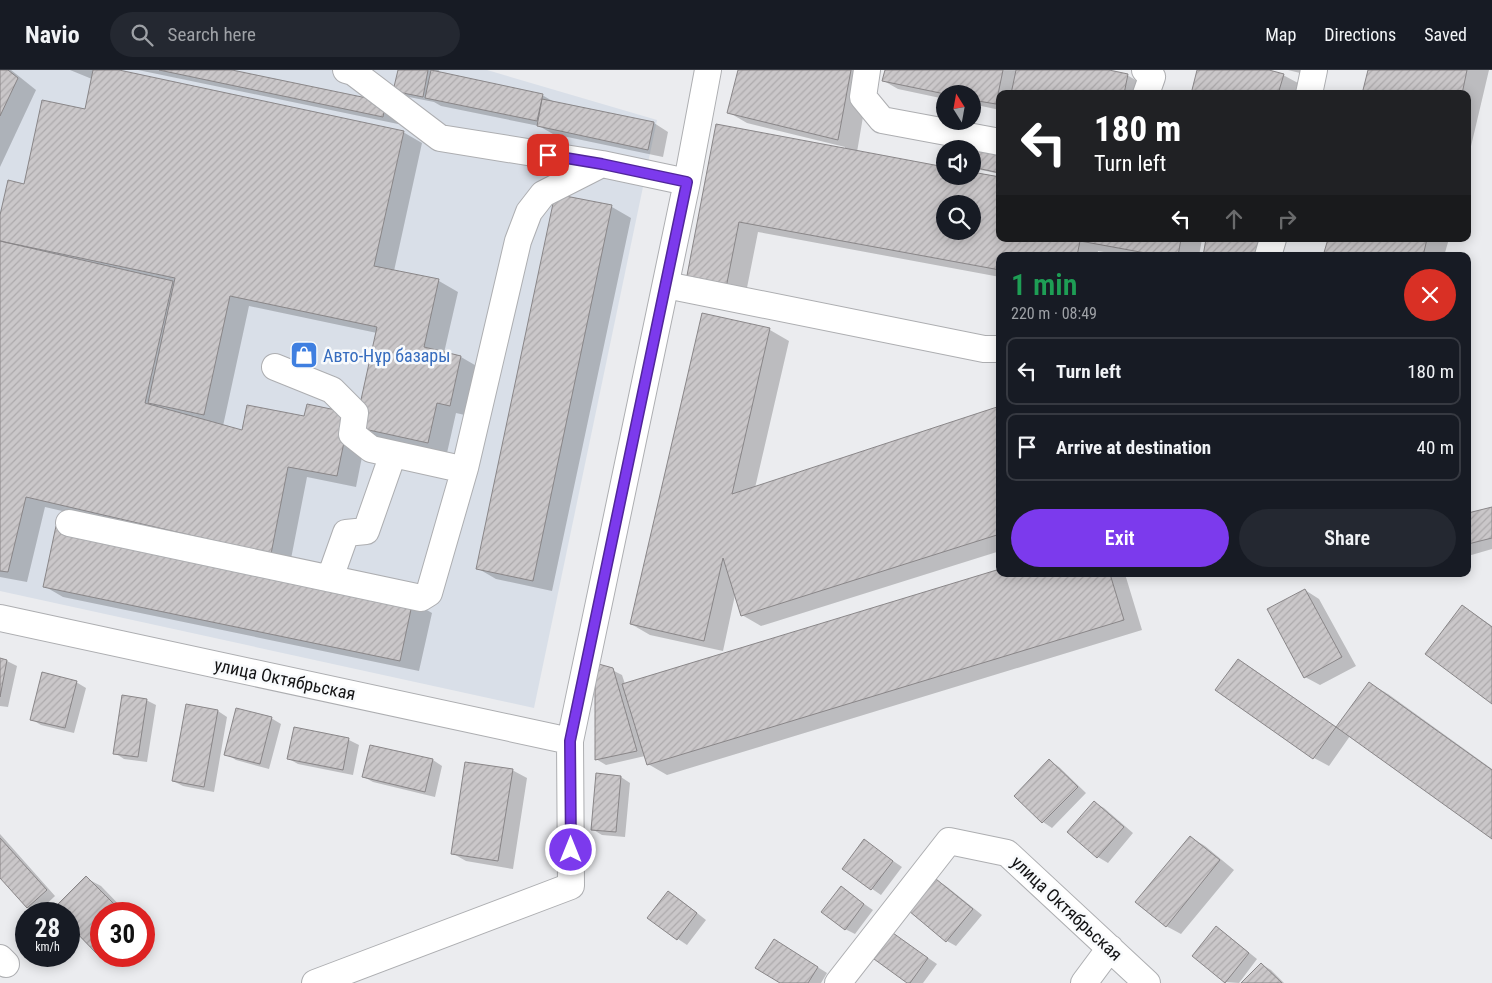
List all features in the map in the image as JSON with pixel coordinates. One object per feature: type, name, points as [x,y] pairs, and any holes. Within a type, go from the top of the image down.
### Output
[{"type":"street","points":[[346,70],[353,72],[440,138],[602,164],[687,182]]},
{"type":"street","points":[[314,983],[571,886],[570,741],[666,285],[708,70]]},
{"type":"street","points":[[867,70],[863,97],[882,120],[996,141]]},
{"type":"street","points":[[1145,70],[1152,77],[1147,90]]},
{"type":"street","points":[[1310,90],[1314,70]]},
{"type":"street","points":[[69,523],[421,598],[429,593],[465,468],[518,241],[529,212],[543,194],[602,164]]},
{"type":"street","points":[[666,285],[984,349],[996,348]]},
{"type":"street","points":[[275,367],[332,390],[355,413],[352,434],[371,449],[452,467],[465,468]]},
{"type":"street","points":[[330,578],[346,533],[366,531],[393,454]]},
{"type":"street","name":"улица Октябрьская","points":[[0,618],[570,741]]},
{"type":"street","name":"улица Октябрьская","points":[[838,983],[949,841],[1007,853],[1147,983]]},
{"type":"street","points":[[1084,983],[1110,948]]},
{"type":"shaded area","name":"Авто-Нұр базары","points":[[0,70],[487,70],[657,120],[534,708],[0,591]]},
{"type":"building","points":[[0,70],[8,70],[18,78],[0,116]]},
{"type":"building","points":[[93,70],[119,70],[404,131],[374,266],[439,279],[424,347],[461,356],[450,406],[437,403],[428,443],[355,427],[377,327],[230,296],[204,415],[148,403],[175,278],[0,241],[0,215],[8,180],[24,184],[42,100],[85,109]]},
{"type":"building","points":[[159,70],[232,70],[386,102],[383,117]]},
{"type":"building","points":[[398,70],[428,70],[423,97],[393,91]]},
{"type":"building","points":[[431,70],[543,94],[537,121],[425,98]]},
{"type":"building","points":[[738,70],[851,70],[838,140],[727,113]]},
{"type":"building","points":[[885,70],[1003,70],[999,90],[996,90],[996,104],[981,102],[981,85],[936,85],[936,92],[882,81]]},
{"type":"building","points":[[1016,70],[1109,70],[1128,74],[1125,90],[1012,90]]},
{"type":"building","points":[[1197,70],[1269,70],[1284,74],[1279,90],[1192,90]]},
{"type":"building","points":[[1368,70],[1467,70],[1463,90],[1363,90]]},
{"type":"building","points":[[542,99],[654,122],[648,150],[537,126]]},
{"type":"building","points":[[716,124],[936,165],[936,185],[981,185],[981,174],[996,176],[996,242],[1080,242],[1078,252],[996,252],[996,269],[739,222],[725,293],[685,286]]},
{"type":"building","points":[[996,146],[996,172],[981,169],[981,148]]},
{"type":"building","points":[[555,194],[612,205],[533,581],[476,569]]},
{"type":"building","points":[[0,241],[173,281],[145,403],[242,430],[247,405],[304,416],[307,404],[350,413],[337,476],[288,467],[271,554],[26,497],[8,572],[0,571]]},
{"type":"building","points":[[1085,242],[1180,242],[1179,252],[1140,252]]},
{"type":"building","points":[[1205,242],[1263,242],[1262,252],[1204,252]]},
{"type":"building","points":[[1327,242],[1426,242],[1424,252],[1324,252]]},
{"type":"building","points":[[702,313],[770,328],[732,494],[996,407],[996,535],[741,616],[723,558],[704,641],[630,624]]},
{"type":"building","points":[[1492,507],[1492,538],[1471,543],[1471,512]]},
{"type":"building","points":[[56,526],[413,600],[400,661],[43,587]]},
{"type":"building","points":[[996,570],[996,577],[1111,577],[1124,620],[647,765],[622,684]]},
{"type":"building","points":[[1305,589],[1342,657],[1304,678],[1267,609]]},
{"type":"building","points":[[1462,605],[1492,627],[1492,704],[1425,654]]},
{"type":"building","points":[[0,658],[7,660],[0,697]]},
{"type":"building","points":[[1238,659],[1336,727],[1313,759],[1215,690]]},
{"type":"building","points":[[595,663],[613,668],[637,751],[595,760]]},
{"type":"building","points":[[42,672],[77,681],[65,728],[30,720]]},
{"type":"building","points":[[1369,682],[1492,770],[1492,839],[1336,727]]},
{"type":"building","points":[[122,695],[147,699],[138,757],[113,754]]},
{"type":"building","points":[[186,704],[218,710],[204,787],[172,781]]},
{"type":"building","points":[[236,708],[272,717],[260,764],[224,755]]},
{"type":"building","points":[[294,727],[349,738],[343,770],[287,759]]},
{"type":"building","points":[[370,745],[433,759],[425,792],[362,777]]},
{"type":"building","points":[[1049,759],[1078,787],[1042,823],[1014,796]]},
{"type":"building","points":[[465,762],[513,769],[498,861],[451,854]]},
{"type":"building","points":[[596,773],[621,776],[616,832],[591,830]]},
{"type":"building","points":[[1094,801],[1124,827],[1097,858],[1067,832]]},
{"type":"building","points":[[1190,836],[1220,860],[1166,927],[1135,902]]},
{"type":"building","points":[[0,838],[47,890],[34,902],[22,902],[0,878]]},
{"type":"building","points":[[864,839],[893,861],[871,890],[842,869]]},
{"type":"building","points":[[86,876],[112,902],[90,902],[90,947],[80,936],[80,902],[60,902]]},
{"type":"building","points":[[936,879],[973,909],[946,942],[909,911]]},
{"type":"building","points":[[841,886],[864,904],[845,930],[821,912]]},
{"type":"building","points":[[668,891],[697,913],[677,940],[647,918]]},
{"type":"building","points":[[1216,926],[1249,953],[1225,983],[1192,956]]},
{"type":"building","points":[[893,933],[928,958],[910,983],[907,983],[874,959]]},
{"type":"building","points":[[774,939],[818,967],[808,983],[780,983],[755,968]]},
{"type":"building","points":[[1261,963],[1282,983],[1241,983]]},
{"type":"place","name":"Авто-Нұр базары","points":[[304,355]]},
{"type":"route","points":[[548,155],[687,182],[570,741],[571,850]]}]
